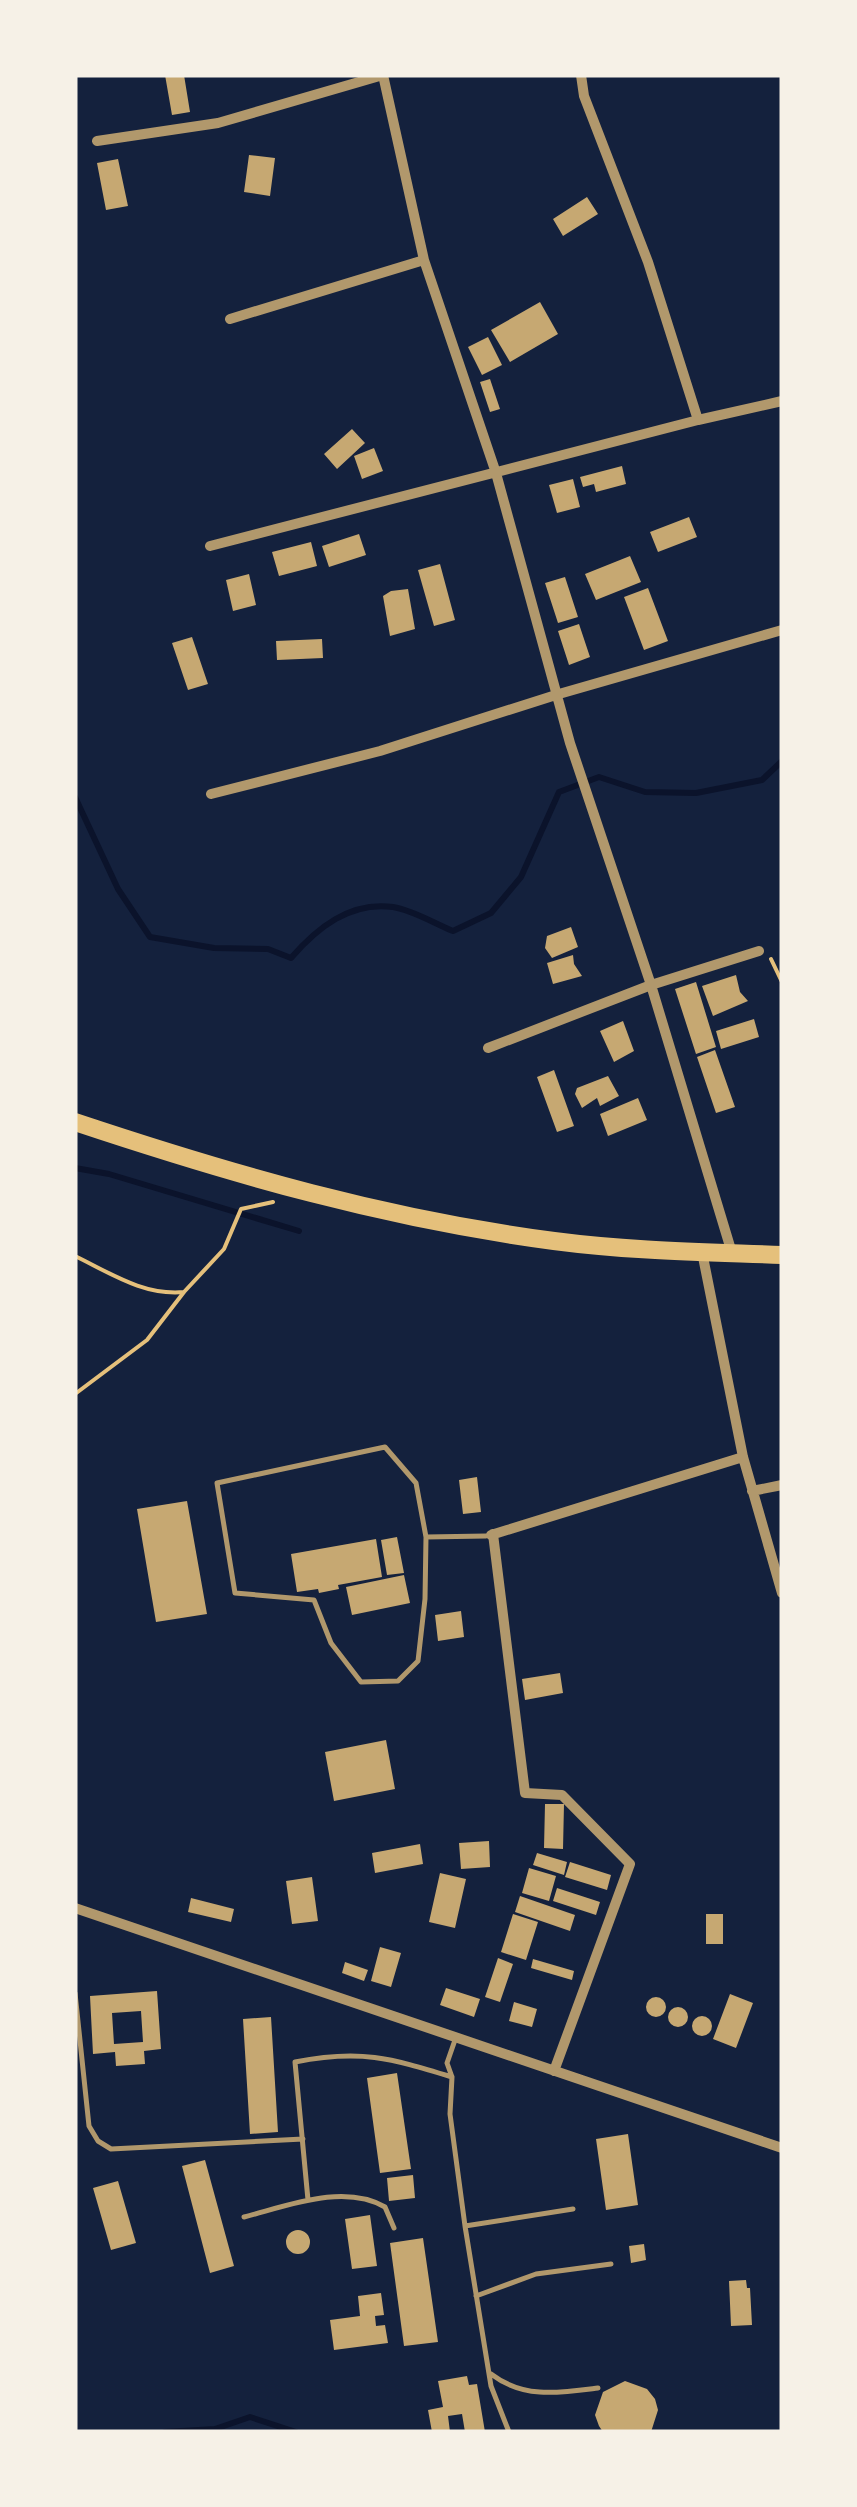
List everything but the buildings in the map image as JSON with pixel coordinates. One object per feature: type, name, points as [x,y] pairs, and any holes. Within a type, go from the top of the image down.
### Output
[{"type":"highway","points":[[75,1122],[198,1164],[367,1207],[553,1241],[782,1255]]},
{"type":"street","points":[[97,141],[218,123],[383,75],[424,260],[496,473],[570,743],[651,985],[732,1253]]},
{"type":"street","points":[[581,75],[584,96],[648,262],[698,420]]},
{"type":"street","points":[[230,319],[424,260]]},
{"type":"street","points":[[210,546],[782,401]]},
{"type":"street","points":[[211,794],[380,751],[558,694],[782,630]]},
{"type":"street","points":[[488,1048],[651,985],[759,952]]},
{"type":"street","points":[[702,1252],[743,1457],[782,1593]]},
{"type":"street","points":[[554,2071],[630,1864],[562,1795],[525,1793],[490,1535],[743,1457]]},
{"type":"street","points":[[752,1491],[782,1485]]},
{"type":"street","points":[[75,1908],[782,2148]]},
{"type":"lane","points":[[386,1448],[416,1483],[426,1538],[426,1598],[418,1662],[398,1681],[361,1682],[331,1642],[314,1600],[236,1592],[217,1483],[386,1448]]},
{"type":"lane","points":[[426,1538],[490,1535]]},
{"type":"lane","points":[[75,1993],[89,2126],[98,2141],[112,2149],[303,2139]]},
{"type":"lane","points":[[456,2037],[447,2063],[452,2077],[450,2114],[465,2226],[488,2372],[509,2432]]},
{"type":"lane","points":[[308,2200],[296,2062],[370,2054],[452,2077]]},
{"type":"lane","points":[[244,2217],[308,2200],[360,2197],[386,2207],[394,2228]]},
{"type":"lane","points":[[465,2226],[572,2209]]},
{"type":"lane","points":[[476,2296],[536,2274],[611,2264]]},
{"type":"lane","points":[[488,2372],[506,2386],[521,2391],[598,2388]]},
{"type":"path","points":[[759,952],[768,954],[782,982]]},
{"type":"path","points":[[75,1394],[147,1340],[224,1248],[240,1212]]},
{"type":"path","points":[[75,1256],[112,1276],[154,1291],[184,1292]]},
{"type":"waterway","points":[[75,797],[118,889],[150,937],[214,948],[268,949],[291,958],[323,927],[363,908],[401,909],[453,931],[491,913],[521,877],[559,792],[599,777],[645,792],[696,793],[762,780],[782,761]]},
{"type":"waterway","points":[[75,1168],[109,1174],[299,1231]]},
{"type":"waterway","points":[[165,2432],[215,2429],[250,2417],[296,2432]]}]
